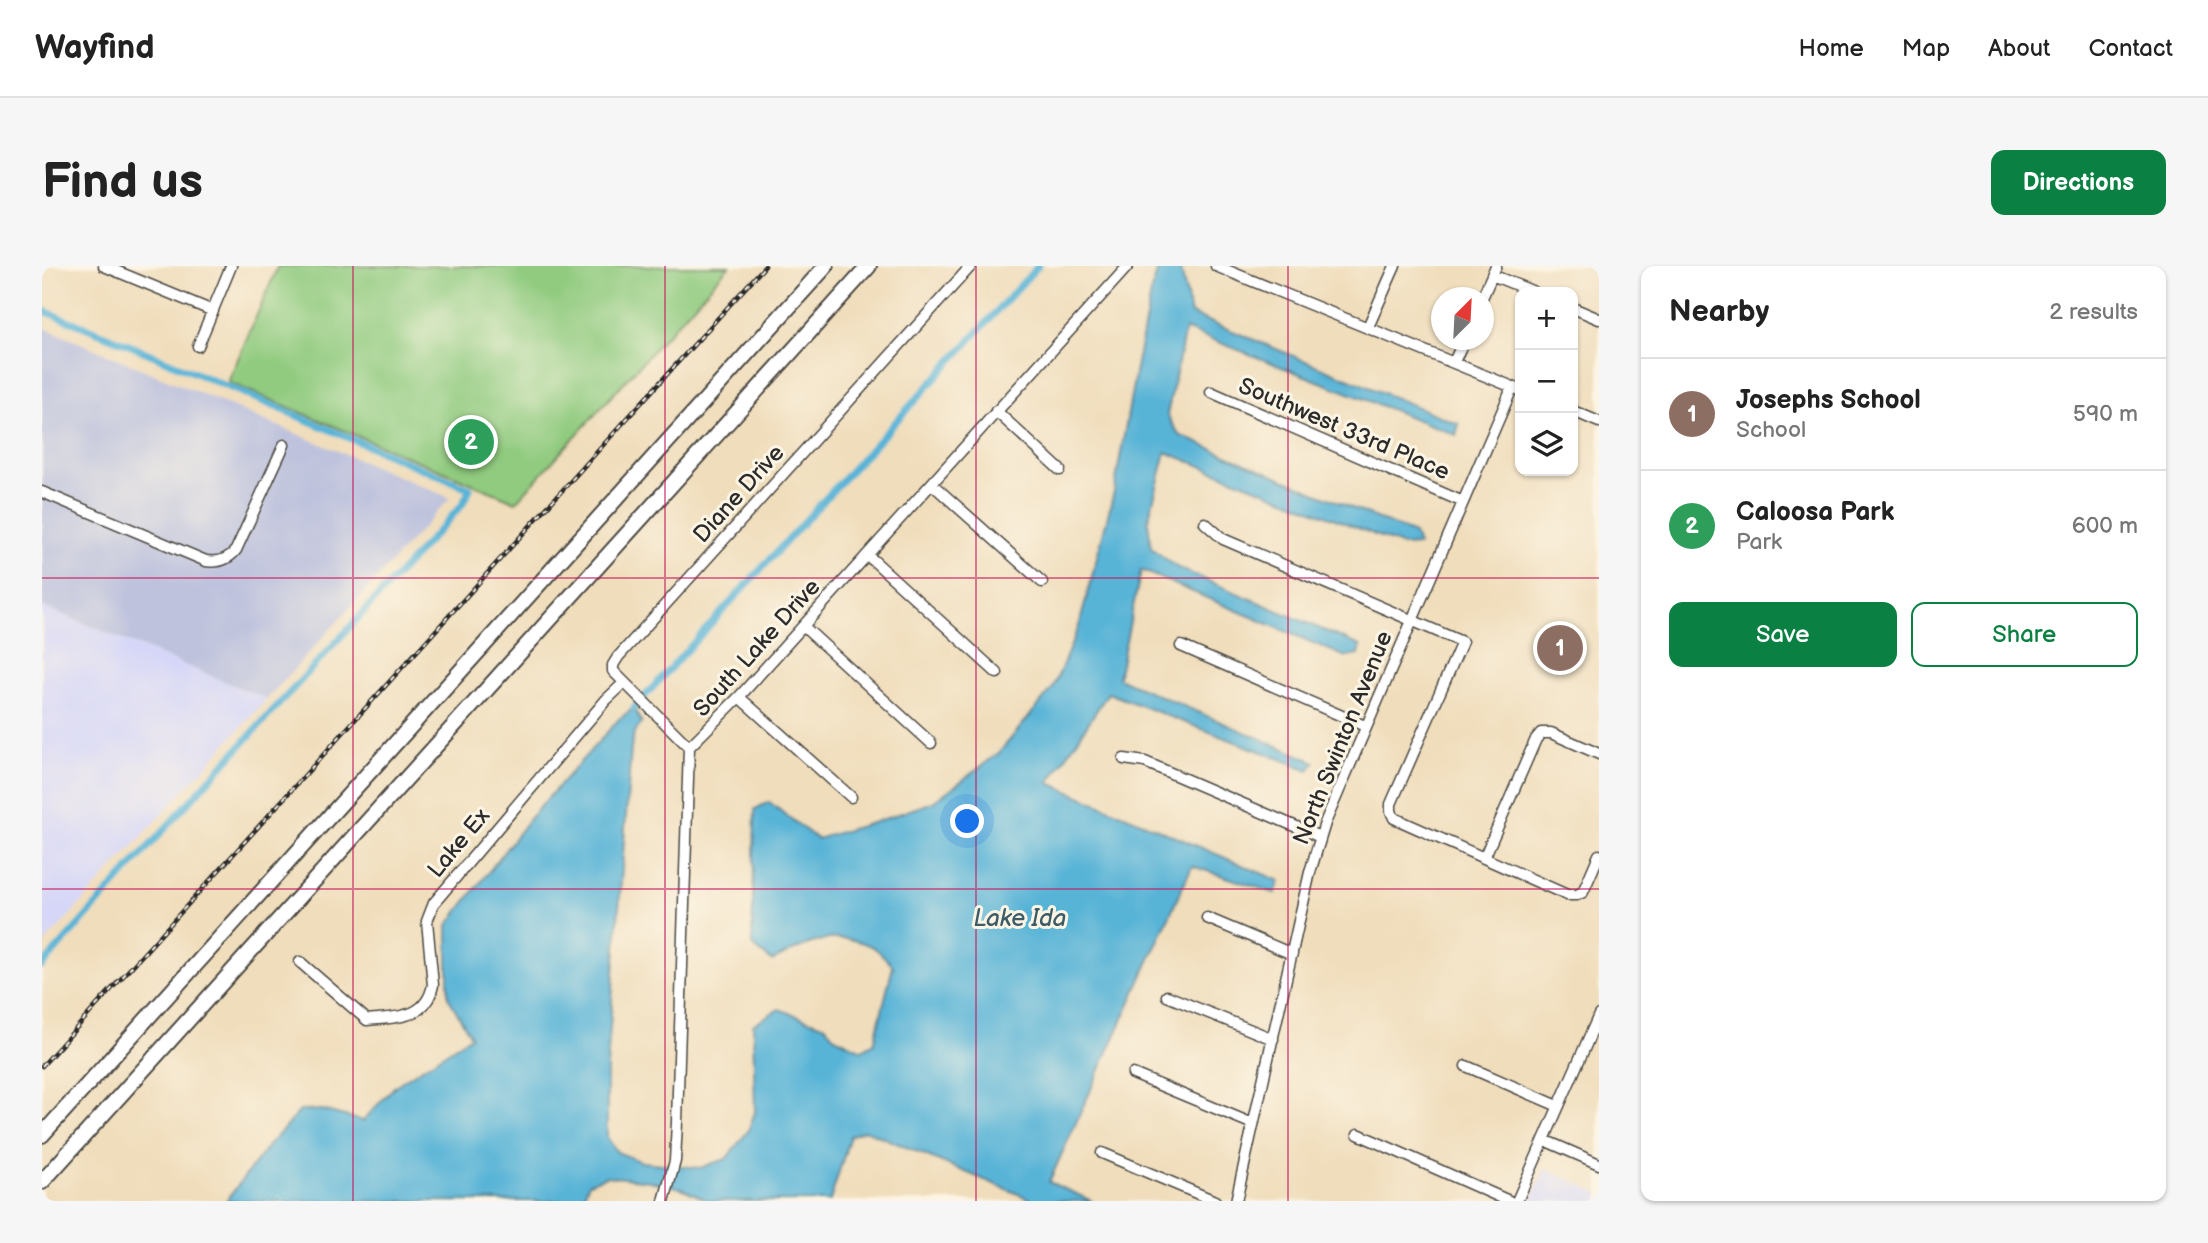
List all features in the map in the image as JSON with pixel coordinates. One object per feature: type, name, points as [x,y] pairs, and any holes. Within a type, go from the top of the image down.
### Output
[{"type":"highway","points":[[42,1135],[826,266]]},
{"type":"highway","points":[[42,1182],[869,266]]},
{"type":"street","points":[[104,266],[213,311]]},
{"type":"street","points":[[198,346],[232,266]]},
{"type":"street","name":"Diane Drive","points":[[624,683],[613,671],[618,657],[971,266]]},
{"type":"street","name":"South Lake Drive","points":[[664,1201],[675,1160],[690,747],[739,697],[1128,266]]},
{"type":"street","points":[[1216,266],[1515,388]]},
{"type":"street","points":[[1368,327],[1395,266]]},
{"type":"street","points":[[1487,287],[1494,271],[1524,287]]},
{"type":"street","points":[[1578,310],[1599,319]]},
{"type":"street","points":[[1454,362],[1459,350]]},
{"type":"street","name":"North Swinton Avenue","points":[[1236,1201],[1320,837],[1365,726],[1510,393],[1510,386]]},
{"type":"street","name":"Southwest 33rd Place","points":[[1211,392],[1463,502]]},
{"type":"street","points":[[996,411],[1059,470]]},
{"type":"street","points":[[1578,413],[1599,422]]},
{"type":"street","points":[[42,492],[206,561],[215,562],[225,560],[236,550],[284,445]]},
{"type":"street","points":[[932,484],[1042,582]]},
{"type":"street","points":[[1205,523],[1223,539],[1462,642],[1391,804],[1394,818],[1567,895],[1583,892],[1599,855]]},
{"type":"street","points":[[866,556],[997,673]]},
{"type":"street","points":[[803,626],[931,743]]},
{"type":"street","points":[[1181,646],[1365,726]]},
{"type":"street","points":[[624,683],[690,747]]},
{"type":"street","name":"Lake Ex","points":[[300,962],[367,1020],[402,1017],[417,1011],[431,995],[433,985],[427,920],[434,903],[606,700],[624,683]]},
{"type":"street","points":[[739,697],[851,797]]},
{"type":"street","points":[[1484,858],[1536,738],[1542,733],[1551,733],[1599,754]]},
{"type":"street","points":[[1124,759],[1145,762],[1320,837]]},
{"type":"street","points":[[1207,918],[1292,954]]},
{"type":"street","points":[[1167,996],[1273,1039]]},
{"type":"street","points":[[1517,1201],[1599,1015]]},
{"type":"street","points":[[1466,1066],[1558,1106]]},
{"type":"street","points":[[1133,1074],[1253,1125]]},
{"type":"street","points":[[1357,1134],[1509,1201]]},
{"type":"street","points":[[1544,1140],[1599,1164]]},
{"type":"street","points":[[1102,1153],[1215,1201]]},
{"type":"shaded area","points":[[42,327],[450,498],[267,699],[42,606]]},
{"type":"shaded area","points":[[42,606],[267,699],[42,946]]},
{"type":"shaded area","points":[[1545,1169],[1599,1193],[1599,1201],[1531,1201]]},
{"type":"green space","points":[[278,266],[729,266],[516,502],[228,382]]},
{"type":"water","name":"Lake Ida","points":[[1159,266],[1180,266],[1191,314],[1459,424],[1456,435],[1185,329],[1167,415],[1179,435],[1414,534],[1418,545],[1403,546],[1166,452],[1148,521],[1151,548],[1178,568],[1361,646],[1359,655],[1346,657],[1141,570],[1118,678],[1315,762],[1309,770],[1108,693],[1049,783],[1280,881],[1275,893],[1192,866],[1049,1182],[1092,1201],[1035,1201],[865,1130],[850,1136],[830,1201],[709,1201],[681,1188],[607,1176],[589,1183],[581,1201],[226,1201],[268,1146],[300,1111],[322,1110],[363,1121],[395,1086],[471,1036],[448,997],[448,925],[529,819],[619,719],[634,708],[642,723],[634,733],[631,749],[607,1067],[607,1137],[617,1152],[642,1162],[700,1168],[726,1159],[748,1131],[755,1112],[753,1024],[779,1009],[826,1026],[833,1036],[862,1050],[874,1043],[893,966],[878,951],[859,941],[821,940],[772,961],[752,945],[755,809],[769,802],[817,839],[933,802],[999,753],[1053,688],[1079,626],[1114,492],[1136,368]]},
{"type":"waterway","points":[[634,708],[1038,266]]},
{"type":"waterway","points":[[42,310],[470,489],[462,505],[42,966]]},
{"type":"railway","points":[[42,1066],[765,266]]},
{"type":"place","name":"Caloosa Park","points":[[471,442]]},
{"type":"place","name":"Josephs School","points":[[1560,648]]}]
